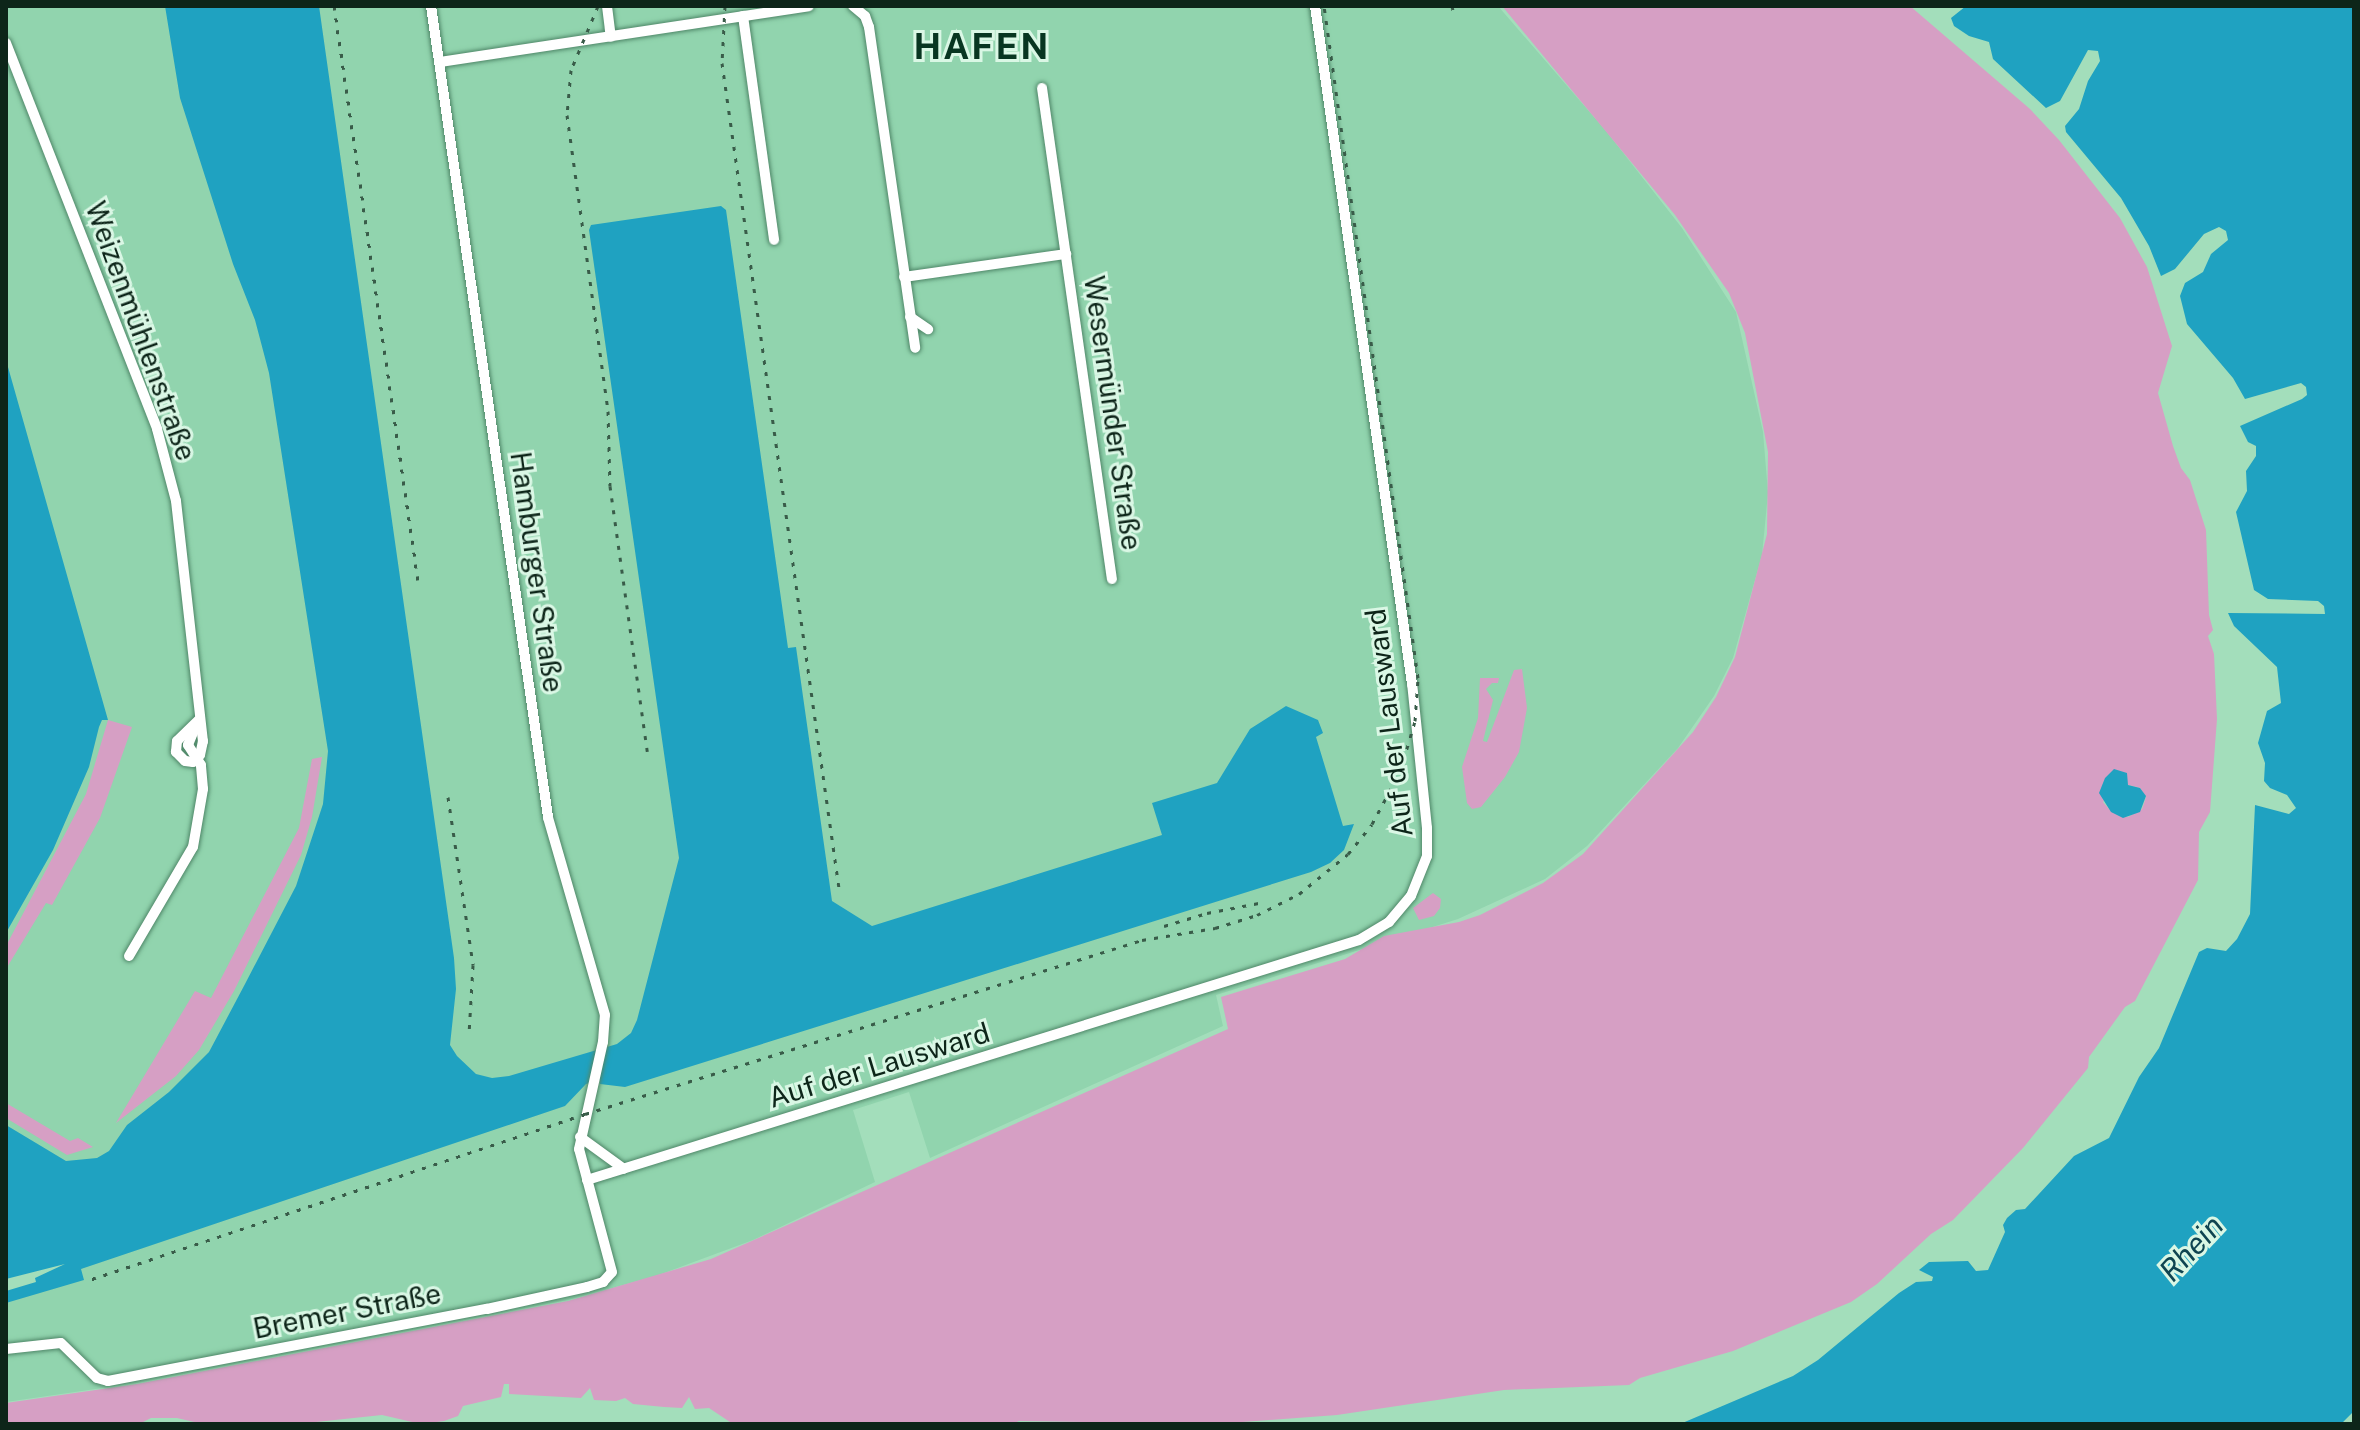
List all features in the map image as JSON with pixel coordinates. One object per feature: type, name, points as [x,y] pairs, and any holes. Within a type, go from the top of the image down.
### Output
[{"type":"street","name":"Hamburger Straße","points":[[431,6],[548,817],[603,1004],[603,1042],[580,1137],[587,1180]]},
{"type":"street","points":[[607,6],[611,37]]},
{"type":"street","points":[[440,62],[809,6]]},
{"type":"street","points":[[853,6],[865,16],[869,27],[915,348]]},
{"type":"street","name":"Auf der Lausward","points":[[587,1180],[1359,940],[1389,922],[1414,891],[1428,842],[1412,684],[1315,6]]},
{"type":"street","points":[[743,16],[774,240]]},
{"type":"street","name":"Weizenmühlenstraße","points":[[6,43],[157,429],[176,501],[199,720],[188,745],[201,765],[203,789],[193,847],[129,956]]},
{"type":"street","name":"Wesermünder Straße","points":[[1042,88],[1112,579]]},
{"type":"street","name":"Wesermünder Straße","points":[[904,277],[1066,254]]},
{"type":"street","points":[[910,317],[928,329]]},
{"type":"street","points":[[580,1137],[624,1169]]},
{"type":"street","name":"Bremer Straße","points":[[6,1349],[61,1343],[97,1378],[108,1381],[587,1287],[607,1279],[613,1269],[587,1180]]},
{"type":"shaded area","points":[[6,6],[1498,6],[1606,131],[1682,228],[1736,312],[1763,432],[1768,493],[1762,555],[1733,658],[1714,696],[1678,748],[1587,846],[1545,879],[1458,919],[1216,995],[1223,1026],[930,1158],[909,1092],[853,1110],[875,1182],[753,1240],[656,1276],[568,1300],[137,1383],[6,1402]]},
{"type":"shaded area","points":[[1502,6],[1910,6],[2030,109],[2059,140],[2120,218],[2147,267],[2172,346],[2158,393],[2173,446],[2181,468],[2190,480],[2206,530],[2209,615],[2213,630],[2208,636],[2214,654],[2217,719],[2210,812],[2199,832],[2198,880],[2135,1001],[2125,1007],[2089,1057],[2088,1068],[2023,1148],[1953,1220],[1931,1234],[1877,1284],[1851,1302],[1733,1351],[1640,1378],[1629,1385],[1504,1390],[1337,1415],[1216,1424],[1019,1421],[1011,1424],[753,1424],[730,1422],[709,1408],[695,1409],[689,1397],[682,1408],[664,1407],[633,1404],[625,1398],[616,1401],[594,1400],[590,1388],[581,1398],[509,1394],[509,1384],[504,1384],[501,1397],[463,1406],[458,1416],[444,1421],[421,1424],[382,1415],[297,1424],[203,1424],[177,1418],[151,1418],[139,1424],[6,1423],[6,1403],[137,1384],[568,1301],[711,1259],[1228,1029],[1221,997],[1345,959],[1384,936],[1480,915],[1543,883],[1583,854],[1693,732],[1716,697],[1735,657],[1767,534],[1768,452],[1745,333],[1729,293],[1675,215]],"holes":[[[2125,777],[2128,785],[2140,788],[2146,797],[2142,809],[2128,817],[2111,811],[2103,802]]]},
{"type":"shaded area","points":[[1522,669],[1527,708],[1519,752],[1505,777],[1481,807],[1472,809],[1467,803],[1462,767],[1478,718],[1480,678],[1499,678],[1498,683],[1492,683],[1486,689],[1493,700],[1483,741],[1487,742],[1514,670]]},
{"type":"shaded area","points":[[108,720],[132,727],[100,818],[52,905],[46,903],[6,969],[6,946],[86,794]]},
{"type":"shaded area","points":[[322,757],[312,817],[301,855],[234,991],[199,1050],[176,1076],[116,1123],[195,991],[211,998],[299,828],[312,759]]},
{"type":"shaded area","points":[[1433,893],[1441,899],[1440,908],[1434,916],[1419,920],[1413,908]]},
{"type":"shaded area","points":[[6,1103],[70,1141],[78,1138],[93,1147],[67,1155],[6,1118]]},
{"type":"water","points":[[165,6],[319,6],[454,958],[456,989],[450,1045],[476,1074],[492,1078],[509,1076],[617,1044],[631,1033],[679,858],[589,230],[591,225],[721,206],[726,210],[788,648],[796,647],[832,901],[872,926],[1162,835],[1152,803],[1217,783],[1250,729],[1286,706],[1318,720],[1323,733],[1316,737],[1343,826],[1354,824],[1344,850],[1330,863],[1311,872],[625,1087],[600,1084],[600,1080],[586,1084],[565,1106],[81,1269],[84,1280],[6,1303],[6,1125],[66,1161],[97,1158],[109,1151],[127,1125],[169,1092],[209,1052],[296,886],[323,804],[328,751],[269,373],[255,320],[233,264],[180,98]]},
{"type":"water","name":"Rhein","points":[[1966,6],[2354,6],[2354,1411],[2341,1424],[1680,1424],[1793,1376],[1818,1360],[1899,1293],[1916,1282],[1932,1281],[1933,1277],[1919,1270],[1929,1262],[1968,1261],[1976,1271],[1988,1270],[2005,1232],[2003,1225],[2007,1218],[2016,1210],[2025,1209],[2074,1156],[2109,1138],[2139,1077],[2159,1048],[2199,952],[2207,948],[2226,951],[2237,939],[2250,914],[2255,805],[2289,814],[2296,808],[2287,795],[2270,788],[2264,781],[2265,763],[2258,743],[2267,711],[2281,703],[2277,667],[2234,626],[2228,613],[2325,614],[2324,606],[2318,601],[2268,599],[2254,590],[2236,512],[2247,491],[2246,471],[2256,456],[2256,446],[2248,442],[2240,426],[2302,399],[2307,395],[2306,387],[2301,383],[2245,399],[2233,378],[2187,324],[2180,296],[2185,283],[2203,272],[2211,254],[2228,240],[2226,231],[2219,227],[2204,234],[2175,269],[2161,276],[2149,246],[2121,198],[2066,132],[2065,126],[2079,109],[2088,81],[2100,61],[2098,51],[2088,50],[2060,101],[2046,108],[1993,59],[1989,42],[1969,36],[1954,26],[1951,18]]},
{"type":"water","points":[[6,360],[108,720],[102,720],[99,727],[89,767],[53,850],[6,933]]},
{"type":"water","points":[[2114,769],[2127,773],[2128,785],[2140,788],[2146,796],[2140,812],[2123,818],[2111,812],[2099,793],[2105,778]]},
{"type":"pier","points":[[65,1264],[35,1278],[36,1282],[6,1291],[6,1279]]},
{"type":"railway","points":[[334,6],[419,588]]},
{"type":"railway","points":[[598,6],[571,70],[567,115],[608,411],[610,486],[648,756]]},
{"type":"railway","points":[[725,6],[722,63],[839,888]]},
{"type":"railway","points":[[92,1279],[585,1114],[1142,940],[1215,928],[1257,915],[1299,894],[1348,854],[1372,824],[1400,772],[1415,721],[1418,678],[1324,6]]},
{"type":"railway","points":[[1452,6],[1454,15]]},
{"type":"railway","points":[[448,797],[473,965],[469,1035]]},
{"type":"railway","points":[[1164,926],[1207,913],[1264,902]]},
{"type":"district","name":"HAFEN","points":[[982,47]]}]
